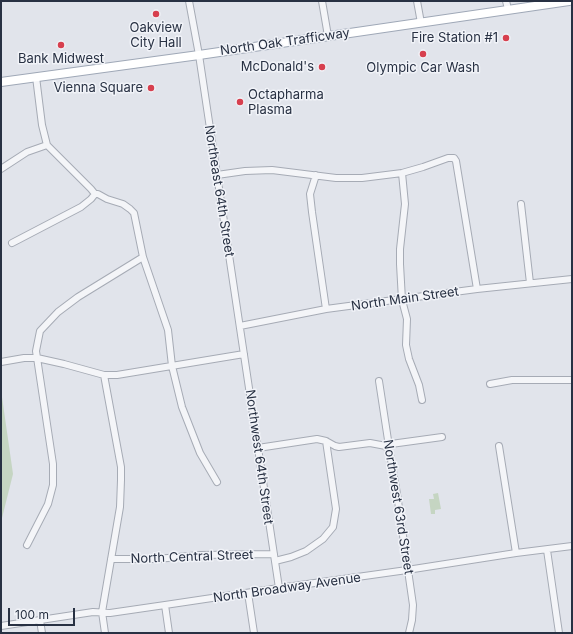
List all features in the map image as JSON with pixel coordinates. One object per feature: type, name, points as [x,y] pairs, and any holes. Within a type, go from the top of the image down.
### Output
[{"type":"main road","name":"North Oak Trafficway","points":[[1,82],[421,23],[507,5],[569,1]]},
{"type":"street","name":"Northeast 64th Street","points":[[189,1],[199,55],[240,326]]},
{"type":"street","points":[[322,1],[328,36]]},
{"type":"street","points":[[417,1],[421,23]]},
{"type":"street","points":[[36,77],[42,125],[47,145],[91,189],[94,194],[98,194],[107,199],[123,204],[130,208],[134,213],[143,257],[168,330],[172,366],[178,393],[200,453],[217,482]]},
{"type":"street","points":[[1,168],[27,152],[47,145]]},
{"type":"street","points":[[217,175],[265,170],[351,179],[402,173],[452,157],[456,161],[477,289]]},
{"type":"street","points":[[402,173],[405,204],[400,249],[402,300],[407,319],[407,352],[419,385],[422,400]]},
{"type":"street","points":[[316,175],[310,194],[326,309]]},
{"type":"street","points":[[12,243],[81,207],[86,204],[94,194]]},
{"type":"street","points":[[521,204],[530,283]]},
{"type":"street","points":[[27,545],[48,504],[53,485],[53,464],[36,351],[40,331],[58,312],[83,294],[143,257]]},
{"type":"street","name":"North Main Street","points":[[240,326],[326,309],[477,289],[572,279]]},
{"type":"street","name":"Northwest 64th Street","points":[[240,326],[279,588]]},
{"type":"street","points":[[1,362],[24,358],[37,358],[104,375],[117,375],[244,354]]},
{"type":"street","points":[[104,375],[121,474],[120,507],[102,612],[105,633]]},
{"type":"street","name":"Northwest 63rd Street","points":[[379,380],[388,440],[386,446],[390,454],[403,530],[413,612],[409,633]]},
{"type":"street","points":[[490,384],[512,380],[572,380]]},
{"type":"street","points":[[258,448],[321,439],[339,447],[370,443],[386,446],[442,437]]},
{"type":"street","points":[[275,560],[291,557],[306,551],[323,539],[333,527],[336,510],[326,441]]},
{"type":"street","points":[[499,446],[516,553]]},
{"type":"street","name":"North Broadway Avenue","points":[[1,626],[93,612],[110,613],[572,546]]},
{"type":"street","points":[[547,550],[559,633]]},
{"type":"street","name":"North Central Street","points":[[111,559],[157,560],[200,555],[274,554]]},
{"type":"street","points":[[248,593],[254,633]]},
{"type":"street","points":[[165,605],[169,633]]},
{"type":"street","points":[[40,620],[42,633]]},
{"type":"green space","points":[[1,390],[13,474],[1,522]]},
{"type":"green space","points":[[438,493],[441,509],[435,510],[435,514],[431,514],[429,499],[434,499],[433,494]]},
{"type":"place","name":"Oakview City Hall","points":[[156,14]]},
{"type":"place","name":"Fire Station #1","points":[[506,38]]},
{"type":"place","name":"Bank Midwest","points":[[61,45]]},
{"type":"place","name":"Olympic Car Wash","points":[[423,54]]},
{"type":"place","name":"McDonald's","points":[[322,67]]},
{"type":"place","name":"Vienna Square","points":[[151,88]]},
{"type":"place","name":"Octapharma Plasma","points":[[240,102]]}]
